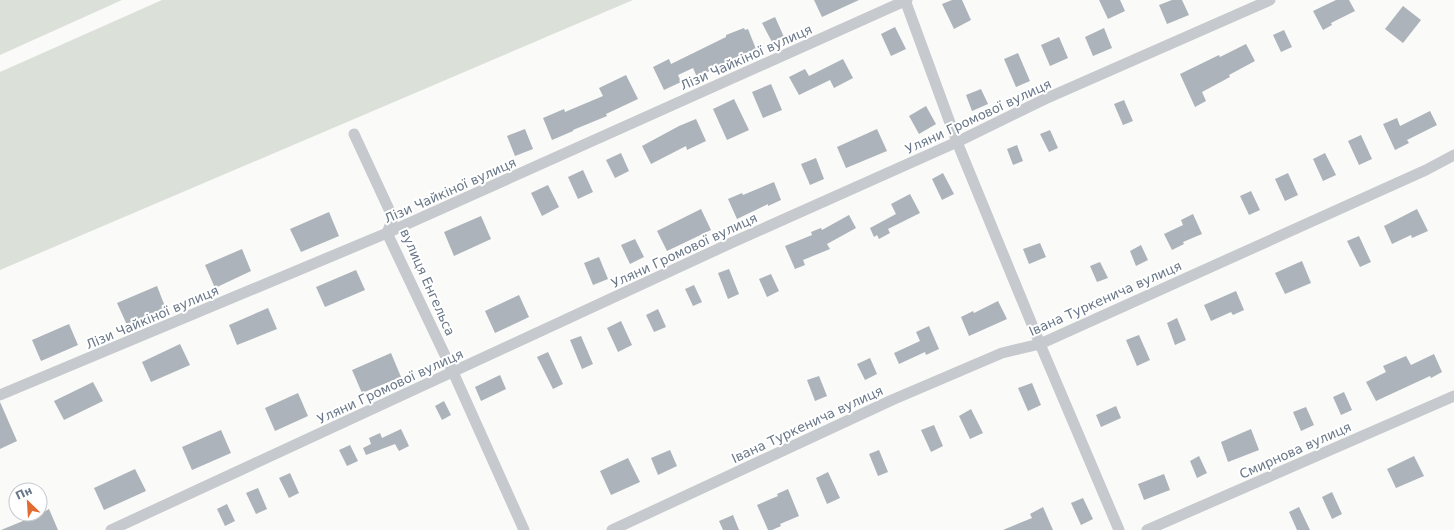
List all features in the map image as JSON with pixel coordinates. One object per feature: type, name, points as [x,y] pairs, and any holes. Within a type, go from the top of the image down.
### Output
[{"type":"street","points":[[905,0],[957,142],[1040,344],[1119,530]]},
{"type":"street","name":"Лізи Чайкіної вулиця","points":[[0,396],[388,233],[905,0]]},
{"type":"street","name":"Уляни Громової вулиця","points":[[111,530],[731,243],[957,142],[1045,99],[1270,0]]},
{"type":"street","name":"вулиця Енгельса","points":[[354,134],[393,218],[388,233],[453,372],[524,530]]},
{"type":"street","name":"Івана Туркенича вулиця","points":[[612,530],[899,397],[1002,353],[1040,344],[1426,170],[1454,155]]},
{"type":"street","name":"Смирнова вулиця","points":[[1147,530],[1454,396]]},
{"type":"shaded area","points":[[0,0],[122,0],[0,55]]},
{"type":"shaded area","points":[[162,0],[633,0],[0,270],[0,72]]},
{"type":"building","points":[[814,0],[859,0],[822,17]]},
{"type":"building","points":[[952,0],[962,0],[971,20],[954,29],[942,4]]},
{"type":"building","points":[[1099,0],[1120,0],[1125,11],[1108,19]]},
{"type":"building","points":[[1172,0],[1182,0],[1189,15],[1167,24],[1159,5]]},
{"type":"building","points":[[1336,0],[1349,0],[1355,11],[1331,23],[1332,25],[1323,30],[1313,11]]},
{"type":"building","points":[[1403,6],[1421,20],[1403,43],[1385,29]]},
{"type":"building","points":[[775,17],[784,37],[772,42],[762,23]]},
{"type":"building","points":[[895,27],[906,49],[891,56],[881,34]]},
{"type":"building","points":[[744,28],[745,30],[748,29],[756,49],[719,65],[720,66],[697,77],[693,68],[678,75],[681,82],[664,90],[653,67],[669,59],[671,64],[726,37],[726,35]]},
{"type":"building","points":[[1104,28],[1112,48],[1093,56],[1085,37]]},
{"type":"building","points":[[1284,30],[1292,47],[1281,52],[1273,35]]},
{"type":"building","points":[[1059,37],[1068,58],[1050,66],[1041,45]]},
{"type":"building","points":[[1246,44],[1255,61],[1202,92],[1206,101],[1195,107],[1180,74]]},
{"type":"building","points":[[1018,53],[1030,81],[1016,87],[1004,59]]},
{"type":"building","points":[[843,59],[853,78],[834,88],[830,80],[799,95],[789,77],[805,69],[809,76]]},
{"type":"building","points":[[626,75],[638,99],[606,114],[607,116],[552,140],[543,118],[564,109],[565,112],[603,96],[599,88]]},
{"type":"building","points":[[771,84],[782,110],[763,118],[752,92]]},
{"type":"building","points":[[981,89],[988,104],[972,111],[966,95]]},
{"type":"building","points":[[734,99],[749,130],[727,140],[713,109]]},
{"type":"building","points":[[1124,100],[1133,121],[1123,125],[1114,104]]},
{"type":"building","points":[[926,106],[936,124],[919,134],[909,116]]},
{"type":"building","points":[[1430,111],[1437,125],[1407,140],[1409,143],[1395,150],[1383,124],[1397,118],[1400,126]]},
{"type":"building","points":[[696,119],[706,141],[687,150],[686,146],[651,164],[642,146],[679,126]]},
{"type":"building","points":[[525,129],[533,149],[515,156],[507,136]]},
{"type":"building","points":[[877,129],[887,151],[846,168],[837,147]]},
{"type":"building","points":[[1050,130],[1058,148],[1049,152],[1040,134]]},
{"type":"building","points":[[1361,135],[1372,159],[1359,165],[1348,141]]},
{"type":"building","points":[[1017,145],[1023,161],[1013,165],[1007,149]]},
{"type":"building","points":[[621,153],[629,171],[615,178],[606,160]]},
{"type":"building","points":[[1325,153],[1336,175],[1323,181],[1313,159]]},
{"type":"building","points":[[816,158],[824,179],[810,185],[801,164]]},
{"type":"building","points":[[583,170],[593,192],[578,199],[568,177]]},
{"type":"building","points":[[943,173],[954,194],[942,200],[932,179]]},
{"type":"building","points":[[1288,173],[1298,195],[1285,201],[1275,179]]},
{"type":"building","points":[[774,182],[781,200],[768,206],[768,204],[737,219],[728,199],[742,193],[743,195]]},
{"type":"building","points":[[548,185],[559,207],[542,216],[531,193]]},
{"type":"building","points":[[1251,191],[1260,210],[1249,215],[1240,196]]},
{"type":"building","points":[[910,194],[920,213],[888,229],[890,233],[879,239],[877,235],[874,237],[870,228],[896,214],[891,204]]},
{"type":"building","points":[[701,209],[711,230],[667,251],[657,231]]},
{"type":"building","points":[[1417,209],[1428,231],[1412,238],[1411,235],[1392,244],[1384,226]]},
{"type":"building","points":[[329,212],[339,236],[301,252],[290,229]]},
{"type":"building","points":[[1193,214],[1202,234],[1183,242],[1184,244],[1172,250],[1164,234],[1183,225],[1181,220]]},
{"type":"building","points":[[849,215],[856,228],[827,244],[830,249],[803,260],[805,265],[795,269],[785,246],[812,235],[811,232],[821,228],[822,230]]},
{"type":"building","points":[[481,216],[491,239],[454,256],[444,232]]},
{"type":"building","points":[[1359,236],[1371,262],[1360,267],[1347,241]]},
{"type":"building","points":[[635,239],[644,257],[630,264],[621,245]]},
{"type":"building","points":[[1040,243],[1046,257],[1029,264],[1023,249]]},
{"type":"building","points":[[1141,245],[1148,260],[1136,266],[1130,251]]},
{"type":"building","points":[[242,249],[251,271],[215,288],[205,265]]},
{"type":"building","points":[[599,257],[608,279],[593,285],[584,263]]},
{"type":"building","points":[[1302,261],[1311,283],[1285,294],[1275,273]]},
{"type":"building","points":[[1100,262],[1108,278],[1097,282],[1090,266]]},
{"type":"building","points":[[729,269],[739,294],[728,299],[718,273]]},
{"type":"building","points":[[356,270],[365,290],[325,307],[316,287]]},
{"type":"building","points":[[771,274],[779,291],[767,297],[759,279]]},
{"type":"building","points":[[694,285],[702,302],[693,306],[685,289]]},
{"type":"building","points":[[157,286],[166,309],[127,325],[117,303]]},
{"type":"building","points":[[1236,291],[1244,310],[1233,315],[1231,312],[1211,321],[1204,305]]},
{"type":"building","points":[[519,295],[529,317],[495,333],[485,311]]},
{"type":"building","points":[[998,301],[1007,319],[969,336],[961,317],[973,311],[974,313]]},
{"type":"building","points":[[268,308],[277,329],[237,345],[229,325]]},
{"type":"building","points":[[658,309],[666,327],[654,332],[646,315]]},
{"type":"building","points":[[1177,318],[1186,340],[1175,345],[1167,323]]},
{"type":"building","points":[[621,321],[632,345],[618,352],[607,328]]},
{"type":"building","points":[[69,324],[78,345],[41,361],[32,340]]},
{"type":"building","points":[[929,326],[939,349],[926,355],[925,352],[899,364],[894,353],[920,341],[916,332]]},
{"type":"building","points":[[1139,335],[1150,360],[1137,366],[1126,340]]},
{"type":"building","points":[[581,336],[593,364],[582,369],[570,340]]},
{"type":"building","points":[[180,344],[190,365],[151,382],[142,362]]},
{"type":"building","points":[[548,352],[563,384],[553,389],[537,357]]},
{"type":"building","points":[[391,353],[401,377],[362,393],[352,370]]},
{"type":"building","points":[[1434,354],[1442,372],[1376,401],[1366,382],[1386,372],[1383,366],[1406,356],[1411,365]]},
{"type":"building","points":[[870,358],[877,374],[865,380],[857,364]]},
{"type":"building","points":[[500,375],[506,389],[481,401],[475,387]]},
{"type":"building","points":[[819,376],[827,396],[815,401],[807,380]]},
{"type":"building","points":[[93,382],[103,401],[64,420],[54,401]]},
{"type":"building","points":[[1032,383],[1041,405],[1028,411],[1018,388]]},
{"type":"building","points":[[1344,392],[1352,410],[1341,415],[1333,397]]},
{"type":"building","points":[[298,393],[308,416],[275,431],[265,408]]},
{"type":"building","points":[[444,401],[451,415],[442,420],[435,406]]},
{"type":"building","points":[[0,402],[17,441],[0,449]]},
{"type":"building","points":[[1116,406],[1121,418],[1101,427],[1096,415]]},
{"type":"building","points":[[1306,407],[1314,425],[1301,431],[1293,412]]},
{"type":"building","points":[[971,409],[983,433],[970,439],[959,416]]},
{"type":"building","points":[[934,425],[943,446],[931,452],[921,430]]},
{"type":"building","points":[[401,429],[409,446],[399,451],[395,444],[366,455],[363,448],[371,444],[369,438],[380,433],[382,438]]},
{"type":"building","points":[[1251,429],[1259,450],[1228,462],[1221,442]]},
{"type":"building","points":[[221,430],[231,453],[192,470],[182,447]]},
{"type":"building","points":[[350,445],[358,461],[347,466],[339,450]]},
{"type":"building","points":[[670,450],[677,466],[658,475],[651,458]]},
{"type":"building","points":[[879,450],[888,472],[878,476],[869,454]]},
{"type":"building","points":[[1199,456],[1207,473],[1197,478],[1190,461]]},
{"type":"building","points":[[1414,456],[1424,476],[1396,488],[1387,469]]},
{"type":"building","points":[[628,458],[640,482],[611,495],[600,471]]},
{"type":"building","points":[[135,469],[146,491],[104,510],[94,488]]},
{"type":"building","points":[[828,472],[840,498],[827,504],[816,478]]},
{"type":"building","points":[[290,473],[299,493],[289,498],[279,478]]},
{"type":"building","points":[[1164,474],[1170,490],[1144,500],[1138,484]]},
{"type":"building","points":[[258,488],[267,509],[256,514],[246,493]]},
{"type":"building","points":[[788,489],[799,516],[780,524],[781,526],[768,530],[757,505],[778,496],[777,494]]},
{"type":"building","points":[[1332,492],[1342,514],[1332,519],[1322,497]]},
{"type":"building","points":[[1083,498],[1093,519],[1081,525],[1071,503]]},
{"type":"building","points":[[227,504],[235,521],[225,526],[217,509]]},
{"type":"building","points":[[1043,507],[1053,530],[1003,530],[1032,518],[1030,514]]},
{"type":"building","points":[[1299,507],[1310,530],[1297,530],[1289,512]]},
{"type":"building","points":[[48,510],[58,530],[1,530],[20,522],[48,522]]},
{"type":"building","points":[[733,515],[739,530],[723,530],[719,521]]}]
